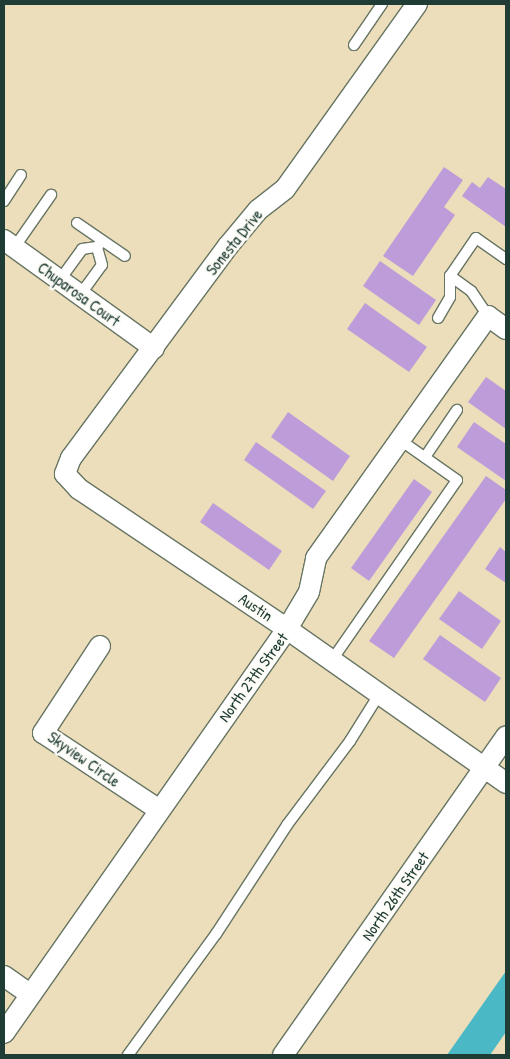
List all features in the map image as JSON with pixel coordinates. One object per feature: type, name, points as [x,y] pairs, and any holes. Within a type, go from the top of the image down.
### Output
[{"type":"street","name":"Sonesta Drive","points":[[71,458],[228,246],[258,210],[285,188],[417,4]]},
{"type":"street","name":"Chuparosa Court","points":[[9,244],[154,348]]},
{"type":"street","points":[[488,316],[506,329]]},
{"type":"street","name":"North 27th Street","points":[[4,1033],[158,809],[287,628],[309,592],[316,558],[488,316]]},
{"type":"street","name":"Austin","points":[[71,458],[65,474],[79,489],[287,628],[506,783]]},
{"type":"street","name":"Skyview Circle","points":[[100,646],[43,733],[158,809]]},
{"type":"street","name":"North 26th Street","points":[[283,1055],[506,736]]},
{"type":"street","points":[[4,976],[30,994]]},
{"type":"lane","points":[[354,45],[382,4]]},
{"type":"lane","points":[[4,201],[22,175]]},
{"type":"lane","points":[[9,244],[51,195]]},
{"type":"lane","points":[[76,223],[99,244],[125,256]]},
{"type":"lane","points":[[438,318],[450,297],[450,276],[476,238],[506,259]]},
{"type":"lane","points":[[59,280],[82,249],[99,244]]},
{"type":"lane","points":[[80,295],[102,265],[99,244]]},
{"type":"lane","points":[[450,276],[471,291],[488,316]]},
{"type":"lane","points":[[425,457],[457,410]]},
{"type":"lane","points":[[332,660],[457,480],[400,440]]},
{"type":"lane","points":[[128,1055],[216,934],[282,833],[350,741],[380,693]]},
{"type":"water","points":[[506,971],[506,1032],[490,1055],[447,1055]]},
{"type":"building","points":[[444,167],[463,180],[444,207],[455,215],[413,276],[383,256]]},
{"type":"building","points":[[488,177],[506,189],[506,227],[462,196],[472,182],[480,188]]},
{"type":"building","points":[[380,261],[436,300],[419,325],[363,286]]},
{"type":"building","points":[[365,303],[427,347],[409,372],[347,329]]},
{"type":"building","points":[[486,377],[506,391],[506,429],[468,402]]},
{"type":"building","points":[[288,412],[350,456],[333,481],[271,437]]},
{"type":"building","points":[[474,422],[506,444],[506,481],[457,447]]},
{"type":"building","points":[[256,442],[326,491],[313,509],[244,460]]},
{"type":"building","points":[[486,476],[506,490],[506,499],[394,658],[369,641]]},
{"type":"building","points":[[414,479],[432,492],[369,581],[351,568]]},
{"type":"building","points":[[213,503],[282,551],[269,570],[200,522]]},
{"type":"building","points":[[500,547],[506,552],[506,583],[485,569]]},
{"type":"building","points":[[459,591],[501,621],[482,649],[439,619]]},
{"type":"building","points":[[440,635],[501,678],[485,702],[423,659]]}]
